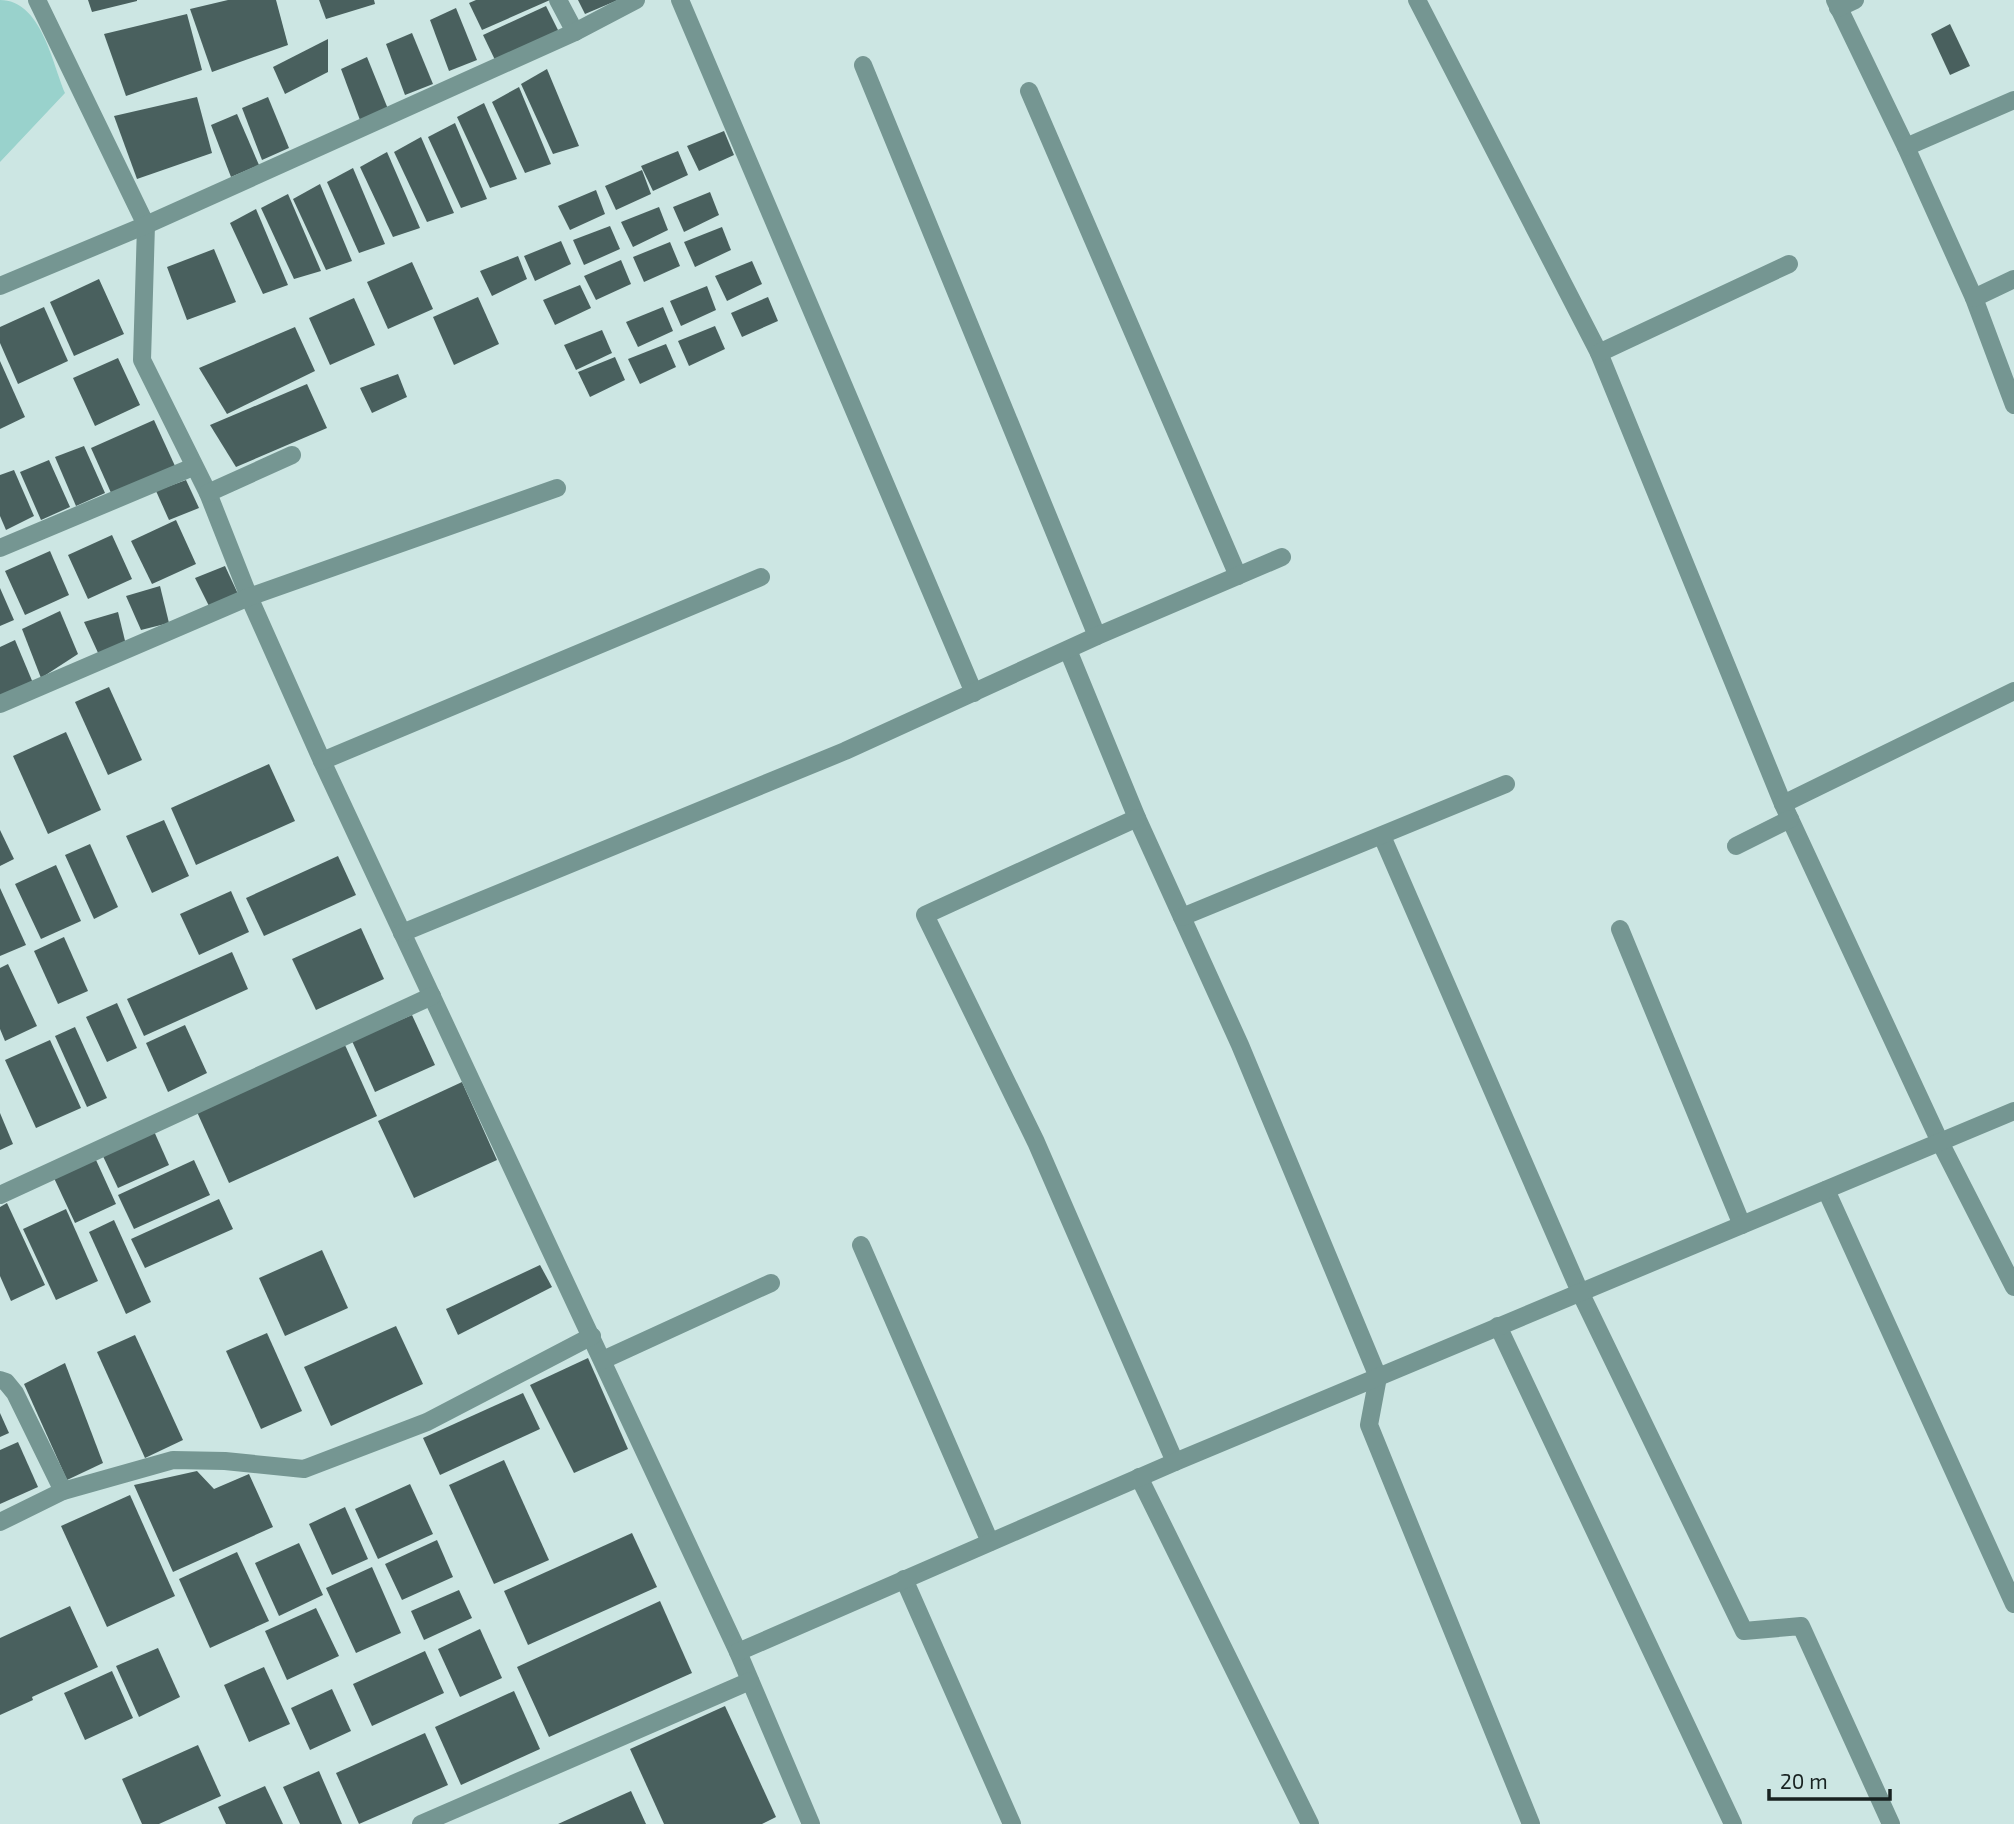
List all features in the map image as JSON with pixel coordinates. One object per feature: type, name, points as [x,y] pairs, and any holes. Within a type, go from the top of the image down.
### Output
[{"type":"street","points":[[37,0],[146,225],[142,360],[208,493],[248,597],[322,761],[738,1651],[811,1824]]},
{"type":"street","points":[[558,0],[575,32]]},
{"type":"street","points":[[0,286],[146,225],[575,32],[636,0]]},
{"type":"street","points":[[680,0],[974,694]]},
{"type":"street","points":[[1417,0],[1599,353],[1786,812],[1940,1142],[2014,1287]]},
{"type":"street","points":[[1855,0],[1836,4],[1906,147],[1973,298],[2014,405]]},
{"type":"street","points":[[863,65],[1097,636]]},
{"type":"street","points":[[1028,91],[1238,576]]},
{"type":"street","points":[[1906,147],[2014,100]]},
{"type":"street","points":[[1599,353],[1788,264]]},
{"type":"street","points":[[1973,298],[2014,279]]},
{"type":"street","points":[[208,493],[292,455]]},
{"type":"street","points":[[0,548],[193,467]]},
{"type":"street","points":[[0,705],[248,597],[557,488]]},
{"type":"street","points":[[402,933],[845,751],[1097,636],[1282,557]]},
{"type":"street","points":[[322,761],[761,578]]},
{"type":"street","points":[[1068,650],[1137,818],[1240,1045],[1378,1377],[1370,1425],[1531,1824]]},
{"type":"street","points":[[1736,846],[1786,812],[2014,691]]},
{"type":"street","points":[[1182,917],[1506,784]]},
{"type":"street","points":[[1137,818],[925,915],[1036,1142],[1175,1462]]},
{"type":"street","points":[[1382,836],[1580,1292],[1744,1631],[1801,1626],[1891,1824]]},
{"type":"street","points":[[1620,929],[1742,1225]]},
{"type":"street","points":[[0,1195],[432,996]]},
{"type":"street","points":[[738,1651],[1139,1477],[2014,1111]]},
{"type":"street","points":[[1826,1190],[2014,1604]]},
{"type":"street","points":[[861,1245],[990,1542]]},
{"type":"street","points":[[603,1360],[771,1283]]},
{"type":"street","points":[[1498,1326],[1733,1824]]},
{"type":"street","points":[[0,1522],[63,1491],[173,1460],[225,1461],[304,1469],[427,1422],[592,1336]]},
{"type":"street","points":[[0,1380],[6,1382],[15,1392],[63,1491]]},
{"type":"street","points":[[1139,1477],[1310,1824]]},
{"type":"street","points":[[904,1579],[1012,1824]]},
{"type":"street","points":[[421,1824],[750,1681]]},
{"type":"shaded area","points":[[0,0],[14,3],[26,10],[35,21],[50,50],[65,93],[0,162]]},
{"type":"building","points":[[88,0],[137,0],[137,1],[92,12]]},
{"type":"building","points":[[228,0],[276,0],[288,45],[212,72],[190,9]]},
{"type":"building","points":[[319,0],[374,0],[375,4],[326,19]]},
{"type":"building","points":[[476,0],[550,0],[482,30],[469,3]]},
{"type":"building","points":[[578,0],[618,0],[585,14]]},
{"type":"building","points":[[546,6],[560,34],[496,62],[483,35]]},
{"type":"building","points":[[456,8],[477,60],[449,71],[430,20]]},
{"type":"building","points":[[187,14],[202,70],[126,96],[104,34]]},
{"type":"building","points":[[1950,24],[1970,66],[1950,75],[1931,34]]},
{"type":"building","points":[[412,33],[433,84],[405,95],[386,44]]},
{"type":"building","points":[[328,39],[328,72],[285,94],[273,67]]},
{"type":"building","points":[[367,57],[388,109],[360,120],[341,69]]},
{"type":"building","points":[[547,69],[579,146],[553,154],[521,84]]},
{"type":"building","points":[[519,87],[551,164],[525,173],[492,102]]},
{"type":"building","points":[[197,97],[212,153],[137,179],[114,116]]},
{"type":"building","points":[[268,97],[289,148],[262,160],[242,108]]},
{"type":"building","points":[[484,103],[517,179],[490,188],[457,117]]},
{"type":"building","points":[[237,114],[259,165],[231,177],[211,125]]},
{"type":"building","points":[[455,123],[487,199],[461,208],[428,137]]},
{"type":"building","points":[[724,131],[734,155],[699,171],[687,146]]},
{"type":"building","points":[[421,137],[454,213],[427,222],[394,152]]},
{"type":"building","points":[[678,151],[688,175],[653,191],[641,166]]},
{"type":"building","points":[[387,152],[420,228],[393,237],[360,167]]},
{"type":"building","points":[[353,168],[385,244],[359,253],[327,182]]},
{"type":"building","points":[[642,170],[651,194],[616,210],[605,186]]},
{"type":"building","points":[[320,184],[352,261],[326,270],[293,199]]},
{"type":"building","points":[[596,190],[605,214],[570,230],[558,206]]},
{"type":"building","points":[[710,192],[719,215],[684,232],[673,207]]},
{"type":"building","points":[[288,194],[321,271],[294,279],[261,208]]},
{"type":"building","points":[[659,207],[668,230],[633,247],[621,222]]},
{"type":"building","points":[[256,209],[288,285],[263,294],[230,223]]},
{"type":"building","points":[[610,226],[620,249],[584,265],[573,240]]},
{"type":"building","points":[[722,227],[731,250],[695,267],[684,242]]},
{"type":"building","points":[[561,241],[571,264],[535,281],[524,256]]},
{"type":"building","points":[[670,242],[680,266],[644,282],[633,257]]},
{"type":"building","points":[[214,249],[236,302],[187,320],[167,267]]},
{"type":"building","points":[[518,256],[527,279],[492,296],[480,271]]},
{"type":"building","points":[[621,260],[631,284],[596,300],[584,276]]},
{"type":"building","points":[[752,261],[762,284],[727,301],[715,276]]},
{"type":"building","points":[[412,262],[433,309],[388,329],[367,282]]},
{"type":"building","points":[[99,279],[124,334],[74,356],[50,302]]},
{"type":"building","points":[[580,285],[591,308],[555,325],[543,300]]},
{"type":"building","points":[[707,286],[716,310],[681,326],[670,301]]},
{"type":"building","points":[[478,297],[499,344],[454,365],[433,317]]},
{"type":"building","points":[[768,297],[778,321],[742,337],[731,313]]},
{"type":"building","points":[[354,298],[375,345],[330,365],[309,318]]},
{"type":"building","points":[[44,307],[68,361],[18,384],[0,343],[0,327]]},
{"type":"building","points":[[663,307],[673,331],[638,347],[626,322]]},
{"type":"building","points":[[715,326],[725,349],[689,366],[678,341]]},
{"type":"building","points":[[295,327],[315,371],[227,414],[199,368]]},
{"type":"building","points":[[602,330],[612,353],[576,370],[564,345]]},
{"type":"building","points":[[666,344],[676,367],[640,384],[628,359]]},
{"type":"building","points":[[615,357],[625,380],[590,397],[578,372]]},
{"type":"building","points":[[118,358],[140,405],[95,426],[73,378]]},
{"type":"building","points":[[0,361],[25,417],[0,429]]},
{"type":"building","points":[[398,374],[407,397],[372,413],[360,388]]},
{"type":"building","points":[[307,384],[327,428],[236,467],[210,425]]},
{"type":"building","points":[[154,420],[175,466],[112,495],[91,448]]},
{"type":"building","points":[[84,446],[105,493],[76,506],[55,457]]},
{"type":"building","points":[[49,460],[70,507],[41,520],[20,472]]},
{"type":"building","points":[[14,470],[34,516],[6,530],[0,516],[0,475]]},
{"type":"building","points":[[186,480],[199,508],[169,520],[156,491]]},
{"type":"building","points":[[176,520],[196,564],[152,584],[131,541]]},
{"type":"building","points":[[112,535],[132,579],[88,599],[68,555]]},
{"type":"building","points":[[50,551],[69,595],[25,615],[5,571]]},
{"type":"building","points":[[225,566],[238,594],[209,606],[195,578]]},
{"type":"building","points":[[160,586],[169,623],[141,630],[126,596]]},
{"type":"building","points":[[0,588],[14,620],[0,626]]},
{"type":"building","points":[[60,611],[78,654],[41,678],[22,629]]},
{"type":"building","points":[[118,612],[127,649],[99,655],[84,622]]},
{"type":"building","points":[[15,640],[33,683],[0,704],[0,647]]},
{"type":"building","points":[[109,687],[142,760],[108,775],[75,702]]},
{"type":"building","points":[[66,732],[101,810],[48,834],[13,756]]},
{"type":"building","points":[[269,764],[295,821],[196,865],[171,808]]},
{"type":"building","points":[[164,820],[189,876],[152,893],[126,836]]},
{"type":"building","points":[[0,830],[14,859],[0,866]]},
{"type":"building","points":[[90,844],[118,907],[94,919],[65,855]]},
{"type":"building","points":[[338,856],[356,895],[264,936],[246,898]]},
{"type":"building","points":[[56,865],[81,921],[41,939],[15,884]]},
{"type":"building","points":[[0,888],[26,945],[0,956]]},
{"type":"building","points":[[231,891],[249,932],[199,955],[180,914]]},
{"type":"building","points":[[361,928],[384,979],[316,1010],[292,959]]},
{"type":"building","points":[[64,937],[88,991],[58,1004],[34,951]]},
{"type":"building","points":[[232,952],[248,989],[144,1036],[127,999]]},
{"type":"building","points":[[8,964],[37,1026],[5,1041],[0,1029],[0,968]]},
{"type":"building","points":[[117,1003],[137,1048],[107,1062],[86,1017]]},
{"type":"building","points":[[412,1015],[435,1065],[375,1092],[352,1041]]},
{"type":"building","points":[[185,1025],[207,1073],[168,1092],[146,1043]]},
{"type":"building","points":[[75,1027],[107,1098],[87,1107],[55,1036]]},
{"type":"building","points":[[50,1040],[81,1108],[36,1128],[5,1060]]},
{"type":"building","points":[[345,1045],[377,1116],[229,1183],[197,1112]]},
{"type":"building","points":[[462,1082],[497,1160],[414,1198],[378,1121]]},
{"type":"building","points":[[0,1113],[13,1144],[0,1150]]},
{"type":"building","points":[[153,1129],[169,1165],[118,1188],[101,1152]]},
{"type":"building","points":[[96,1160],[116,1204],[75,1223],[54,1178]]},
{"type":"building","points":[[194,1160],[210,1195],[134,1229],[118,1195]]},
{"type":"building","points":[[219,1199],[233,1229],[145,1268],[131,1239]]},
{"type":"building","points":[[7,1203],[45,1285],[11,1301],[0,1276],[0,1207]]},
{"type":"building","points":[[66,1209],[98,1281],[56,1300],[23,1229]]},
{"type":"building","points":[[114,1220],[151,1302],[126,1314],[89,1232]]},
{"type":"building","points":[[322,1250],[348,1308],[285,1336],[259,1278]]},
{"type":"building","points":[[540,1265],[552,1287],[458,1335],[446,1309]]},
{"type":"building","points":[[396,1326],[423,1384],[331,1426],[304,1367]]},
{"type":"building","points":[[267,1333],[302,1411],[261,1429],[226,1351]]},
{"type":"building","points":[[135,1335],[183,1440],[145,1458],[97,1352]]},
{"type":"building","points":[[588,1358],[628,1449],[574,1473],[530,1385]]},
{"type":"building","points":[[65,1363],[103,1463],[67,1480],[24,1384]]},
{"type":"building","points":[[523,1393],[540,1429],[440,1475],[423,1438]]},
{"type":"building","points":[[0,1413],[9,1433],[0,1437]]},
{"type":"building","points":[[18,1442],[38,1487],[0,1504],[0,1450]]},
{"type":"building","points":[[504,1460],[549,1560],[494,1584],[449,1485]]},
{"type":"building","points":[[197,1471],[214,1489],[249,1474],[273,1527],[173,1572],[134,1485]]},
{"type":"building","points":[[410,1484],[433,1534],[378,1559],[355,1509]]},
{"type":"building","points":[[130,1495],[175,1596],[107,1627],[61,1526]]},
{"type":"building","points":[[345,1507],[368,1559],[332,1575],[309,1524]]},
{"type":"building","points":[[632,1533],[657,1587],[528,1645],[504,1591]]},
{"type":"building","points":[[437,1540],[453,1577],[402,1600],[385,1564]]},
{"type":"building","points":[[299,1543],[323,1595],[279,1616],[255,1563]]},
{"type":"building","points":[[237,1552],[269,1621],[210,1648],[179,1579]]},
{"type":"building","points":[[372,1567],[401,1633],[356,1653],[326,1588]]},
{"type":"building","points":[[459,1590],[472,1618],[424,1640],[411,1611]]},
{"type":"building","points":[[660,1601],[692,1673],[549,1737],[517,1667]]},
{"type":"building","points":[[70,1606],[98,1667],[0,1715],[0,1638]]},
{"type":"building","points":[[316,1608],[339,1656],[287,1680],[265,1631]]},
{"type":"building","points":[[480,1629],[502,1678],[460,1697],[438,1649]]},
{"type":"building","points":[[158,1648],[180,1697],[139,1717],[116,1666]]},
{"type":"building","points":[[425,1651],[444,1693],[372,1726],[353,1684]]},
{"type":"building","points":[[264,1667],[290,1724],[249,1742],[224,1685]]},
{"type":"building","points":[[112,1671],[133,1718],[85,1740],[64,1693]]},
{"type":"building","points":[[332,1689],[351,1731],[310,1750],[291,1708]]},
{"type":"building","points":[[514,1691],[540,1749],[461,1785],[435,1727]]},
{"type":"building","points":[[725,1706],[776,1817],[762,1824],[664,1824],[630,1749]]},
{"type":"building","points":[[425,1733],[448,1785],[359,1824],[336,1773]]},
{"type":"building","points":[[198,1745],[221,1796],[159,1824],[142,1824],[122,1779]]},
{"type":"building","points":[[319,1771],[342,1824],[300,1824],[283,1787]]},
{"type":"building","points":[[265,1786],[283,1824],[226,1824],[218,1807]]},
{"type":"building","points":[[631,1791],[646,1824],[558,1824]]}]
